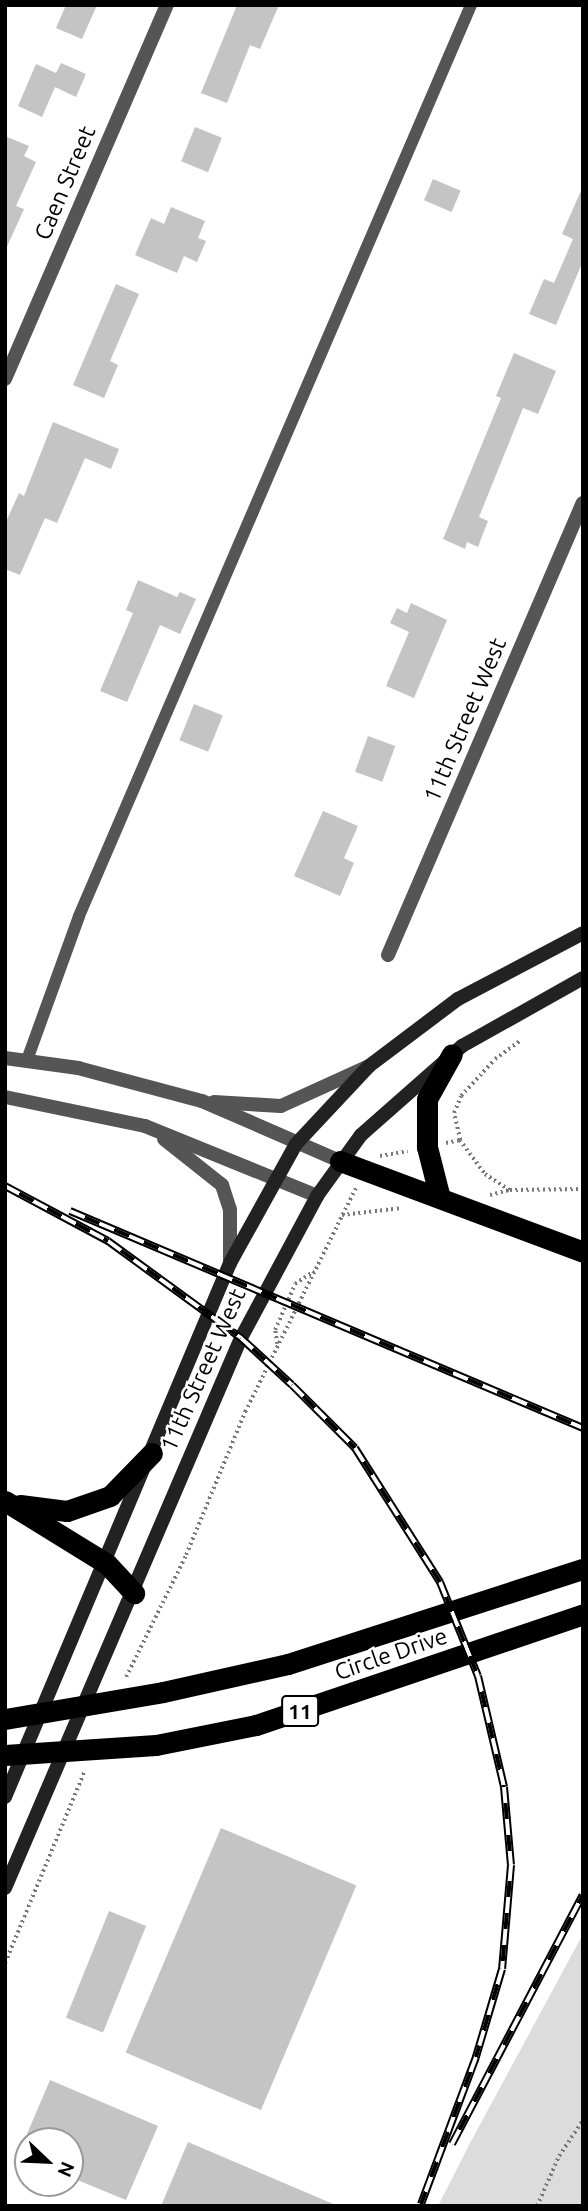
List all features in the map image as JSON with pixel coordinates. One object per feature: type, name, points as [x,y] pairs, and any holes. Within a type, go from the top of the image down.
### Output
[{"type":"highway","points":[[440,1198],[427,1146],[427,1099],[452,1054]]},
{"type":"highway","points":[[340,1161],[583,1252]]},
{"type":"highway","points":[[10,1503],[66,1511],[110,1496],[152,1453]]},
{"type":"highway","points":[[10,1503],[107,1564],[134,1593]]},
{"type":"highway","name":"Circle Drive","points":[[5,1719],[163,1692],[288,1664],[583,1569]]},
{"type":"highway","name":"Circle Drive","points":[[5,1755],[156,1745],[256,1725],[583,1614]]},
{"type":"main road","name":"11th Street West","points":[[5,1797],[107,1564],[230,1263],[274,1178],[296,1144],[369,1066],[458,999],[583,933]]},
{"type":"main road","name":"11th Street West","points":[[5,1888],[109,1654],[241,1338],[317,1196],[361,1135],[452,1054],[583,978]]},
{"type":"street","name":"Caen Street","points":[[5,379],[167,5]]},
{"type":"street","name":"11th Street West","points":[[388,955],[583,503]]},
{"type":"street","points":[[5,1058],[79,1068],[202,1101],[340,1161]]},
{"type":"street","points":[[202,1101],[281,1106],[369,1066]]},
{"type":"street","points":[[5,1097],[145,1126],[317,1196]]},
{"type":"street","points":[[145,1126],[195,1160],[222,1185],[230,1210],[230,1263]]},
{"type":"lane","points":[[27,1060],[79,916],[471,5]]},
{"type":"path","points":[[521,1040],[495,1059],[461,1096],[454,1113],[460,1140],[485,1174],[510,1190],[583,1189]]},
{"type":"path","points":[[137,1651],[186,1555],[277,1346],[348,1199],[383,1152],[396,1154],[460,1140]]},
{"type":"path","points":[[277,1346],[275,1330],[295,1284],[315,1270]]},
{"type":"path","points":[[5,1963],[77,1789]]},
{"type":"path","points":[[537,2206],[559,2156],[583,2120]]},
{"type":"shaded area","points":[[583,1934],[583,2206],[438,2206],[469,2145]]},
{"type":"building","points":[[66,5],[97,5],[82,39],[56,28]]},
{"type":"building","points":[[237,5],[279,5],[260,49],[250,45],[227,103],[201,93]]},
{"type":"building","points":[[61,63],[86,74],[76,97],[55,87],[42,117],[18,106],[36,64],[56,73]]},
{"type":"building","points":[[195,127],[222,138],[208,172],[181,161]]},
{"type":"building","points":[[5,136],[29,146],[24,156],[36,162],[16,206],[24,209],[5,251]]},
{"type":"building","points":[[433,179],[461,191],[452,212],[424,200]]},
{"type":"building","points":[[583,186],[583,261],[556,325],[529,314],[544,279],[554,283],[573,239],[562,234]]},
{"type":"building","points":[[171,207],[205,221],[198,238],[206,241],[197,262],[184,256],[177,273],[135,255],[151,218],[164,224]]},
{"type":"building","points":[[116,284],[139,294],[110,361],[118,365],[104,398],[73,385]]},
{"type":"building","points":[[514,353],[556,371],[538,414],[523,408],[479,517],[488,521],[478,547],[467,542],[465,549],[443,539],[501,398],[496,396]]},
{"type":"building","points":[[53,422],[119,449],[111,469],[85,458],[57,523],[45,518],[20,575],[5,569],[5,524],[19,493],[24,496]]},
{"type":"building","points":[[138,580],[177,597],[180,592],[196,599],[180,634],[160,625],[127,702],[100,691],[133,613],[126,610]]},
{"type":"building","points":[[411,603],[447,620],[414,698],[386,686],[409,632],[390,623],[397,608],[407,613]]},
{"type":"building","points":[[194,704],[223,716],[208,752],[179,740]]},
{"type":"building","points":[[368,736],[395,746],[382,782],[355,772]]},
{"type":"building","points":[[323,811],[358,826],[344,858],[354,863],[340,896],[294,876]]},
{"type":"building","points":[[221,1828],[356,1885],[261,2110],[126,2053]]},
{"type":"building","points":[[109,1911],[146,1926],[103,2033],[66,2018]]},
{"type":"building","points":[[50,2080],[158,2126],[126,2200],[84,2183],[84,2127],[30,2127]]},
{"type":"building","points":[[188,2142],[338,2206],[161,2206]]},
{"type":"railway","points":[[5,1186],[108,1241],[241,1338],[355,1448],[440,1582],[478,1676],[504,1787],[511,1865],[502,1969],[476,2057],[421,2204]]},
{"type":"railway","points":[[70,1211],[583,1428]]},
{"type":"railway","points":[[452,2144],[583,1895]]}]
